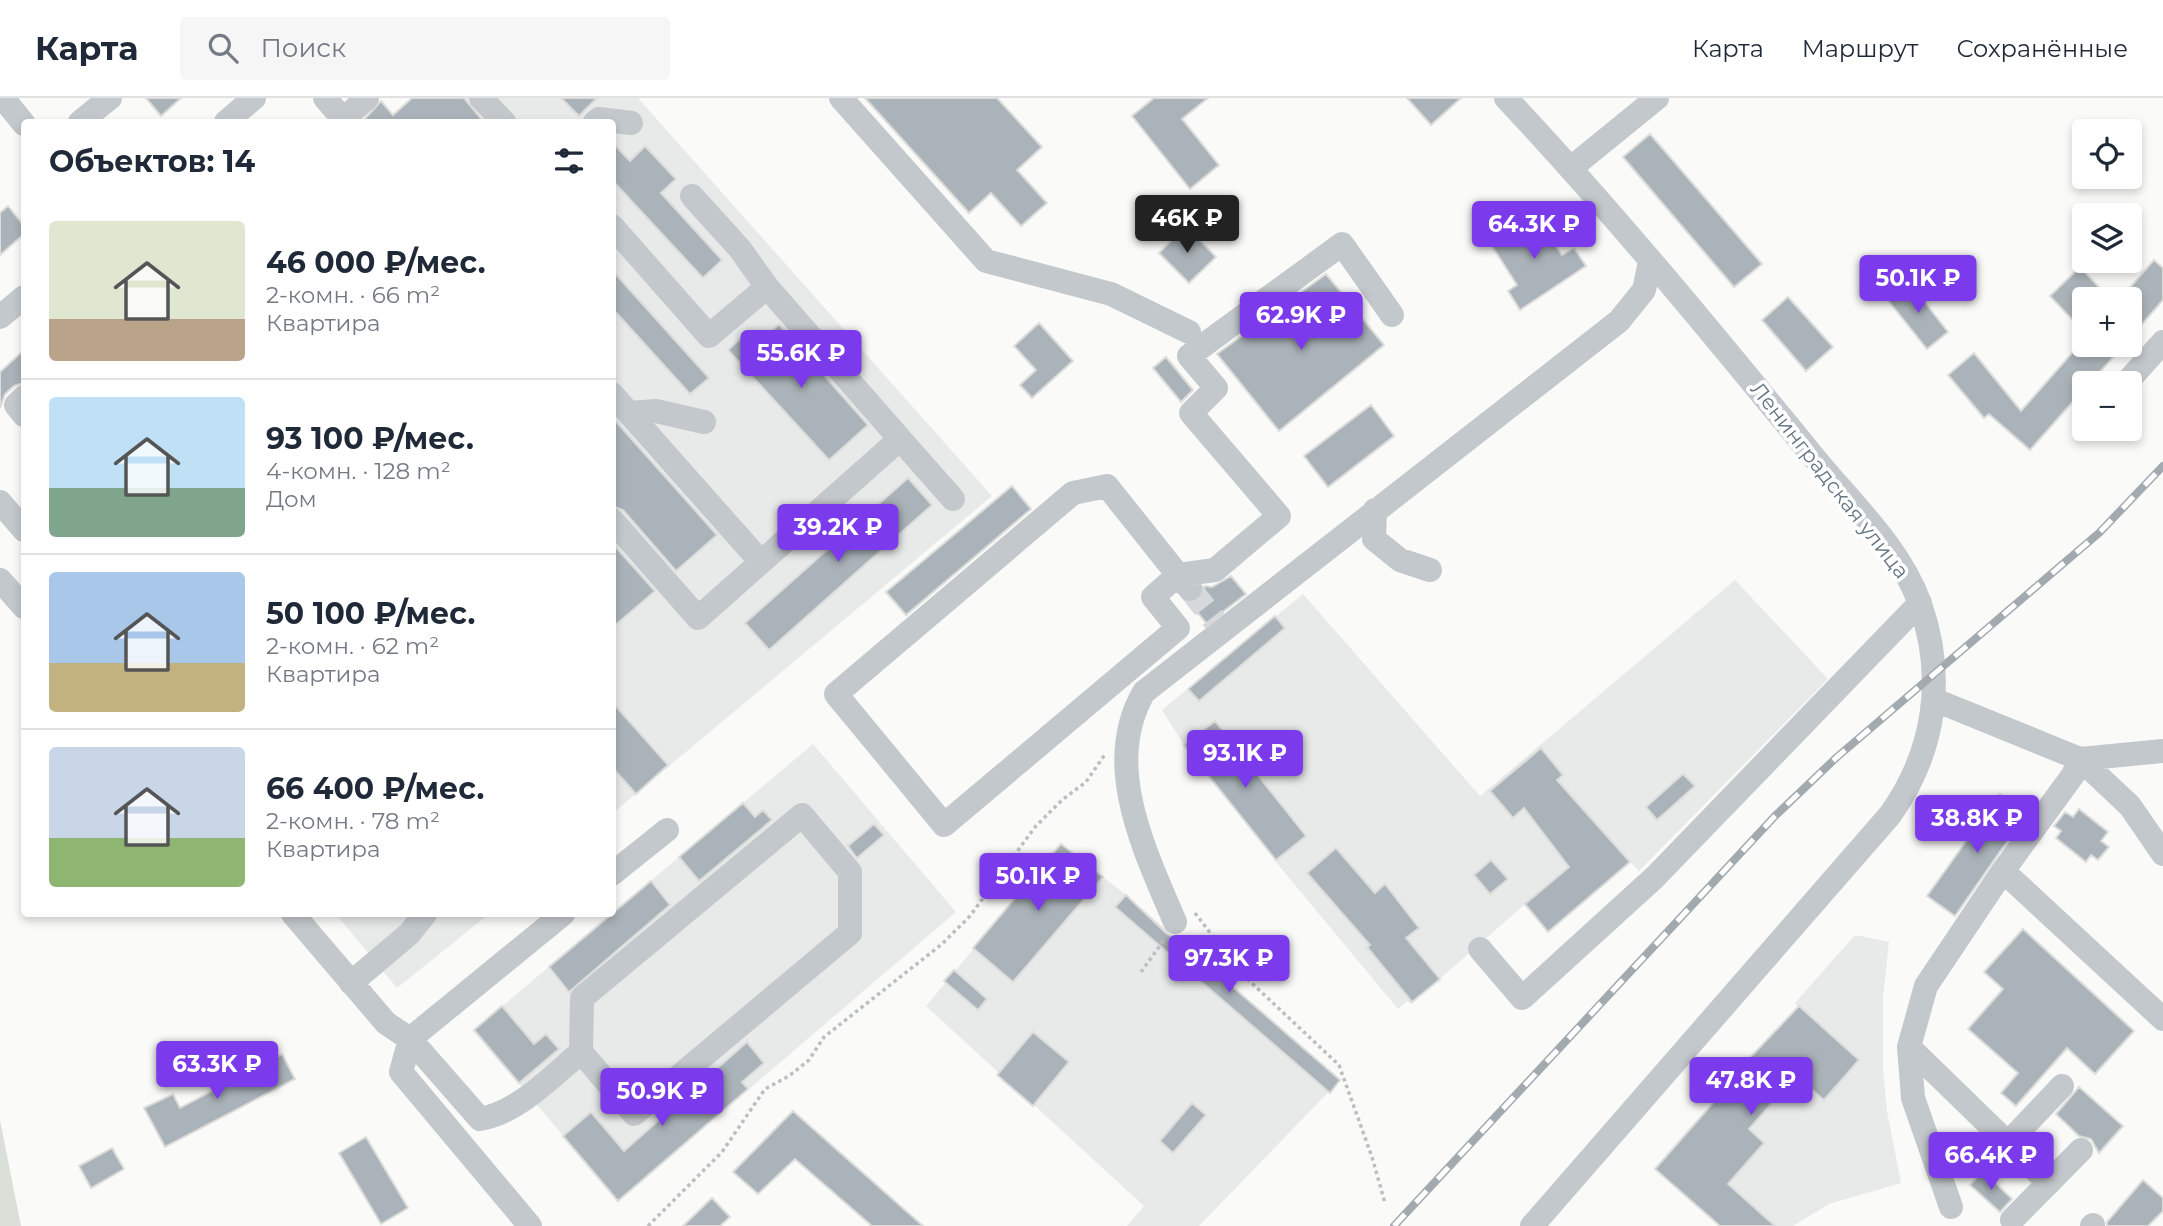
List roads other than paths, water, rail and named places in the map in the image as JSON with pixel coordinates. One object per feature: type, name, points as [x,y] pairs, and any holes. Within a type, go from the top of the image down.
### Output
[{"type":"street","points":[[3,98],[21,120]]},
{"type":"street","points":[[84,119],[110,98]]},
{"type":"street","points":[[230,119],[254,98]]},
{"type":"street","points":[[325,98],[340,119]]},
{"type":"street","points":[[343,119],[368,98]]},
{"type":"street","points":[[481,98],[501,119]]},
{"type":"street","points":[[841,98],[986,261],[1111,295],[1189,332]]},
{"type":"street","name":"Ленинградская улица","points":[[1506,98],[1571,168],[1905,569],[1920,603],[1930,640],[1935,699],[1919,765],[1891,815],[1532,1226]]},
{"type":"street","points":[[1571,168],[1657,98]]},
{"type":"street","points":[[616,121],[631,123]]},
{"type":"street","points":[[692,196],[740,249],[767,287],[953,499]]},
{"type":"street","points":[[616,231],[709,336],[767,287]]},
{"type":"street","points":[[1184,582],[1107,486],[1073,493],[835,694],[944,825],[1178,628],[1153,597],[1215,570],[1279,516],[1191,413],[1216,388],[1189,356],[1342,244],[1392,315]]},
{"type":"street","points":[[1184,917],[1127,794],[1129,739],[1134,710],[1144,692],[1218,625],[1374,510],[1619,321],[1644,290],[1650,262]]},
{"type":"street","points":[[0,317],[21,300]]},
{"type":"street","points":[[2137,371],[2163,342]]},
{"type":"street","points":[[616,398],[761,562]]},
{"type":"street","points":[[629,413],[656,411],[704,422]]},
{"type":"street","points":[[616,525],[698,618],[901,439]]},
{"type":"street","points":[[0,502],[21,526]]},
{"type":"street","points":[[1374,510],[1374,539],[1400,560],[1430,570]]},
{"type":"street","points":[[0,580],[21,604]]},
{"type":"street","points":[[1480,949],[1522,998],[1655,877],[1920,603]]},
{"type":"street","points":[[1935,699],[2080,759],[2163,834]]},
{"type":"street","points":[[2080,759],[2163,751]]},
{"type":"street","points":[[1951,1207],[1913,1098],[1909,1047],[1926,986],[2003,871],[2066,785],[2080,759]]},
{"type":"street","points":[[2130,806],[2163,854]]},
{"type":"street","points":[[296,917],[386,1023],[410,1039],[480,1119],[499,1116],[529,1096],[581,1052],[582,999],[802,815],[850,872],[850,933],[634,1114],[581,1052]]},
{"type":"street","points":[[616,871],[667,830]]},
{"type":"street","points":[[2003,871],[2163,1019]]},
{"type":"street","points":[[351,983],[409,934],[423,917]]},
{"type":"street","points":[[530,1226],[401,1072],[410,1039],[559,917]]},
{"type":"street","points":[[1909,1047],[2049,1183]]},
{"type":"street","points":[[2008,1143],[2062,1086]]},
{"type":"street","points":[[2012,1224],[2081,1150]]},
{"type":"tunnel","points":[[1190,589],[1215,621]]},
{"type":"railway","points":[[1394,1226],[1775,816],[1837,757],[2099,533],[2163,466]]}]
